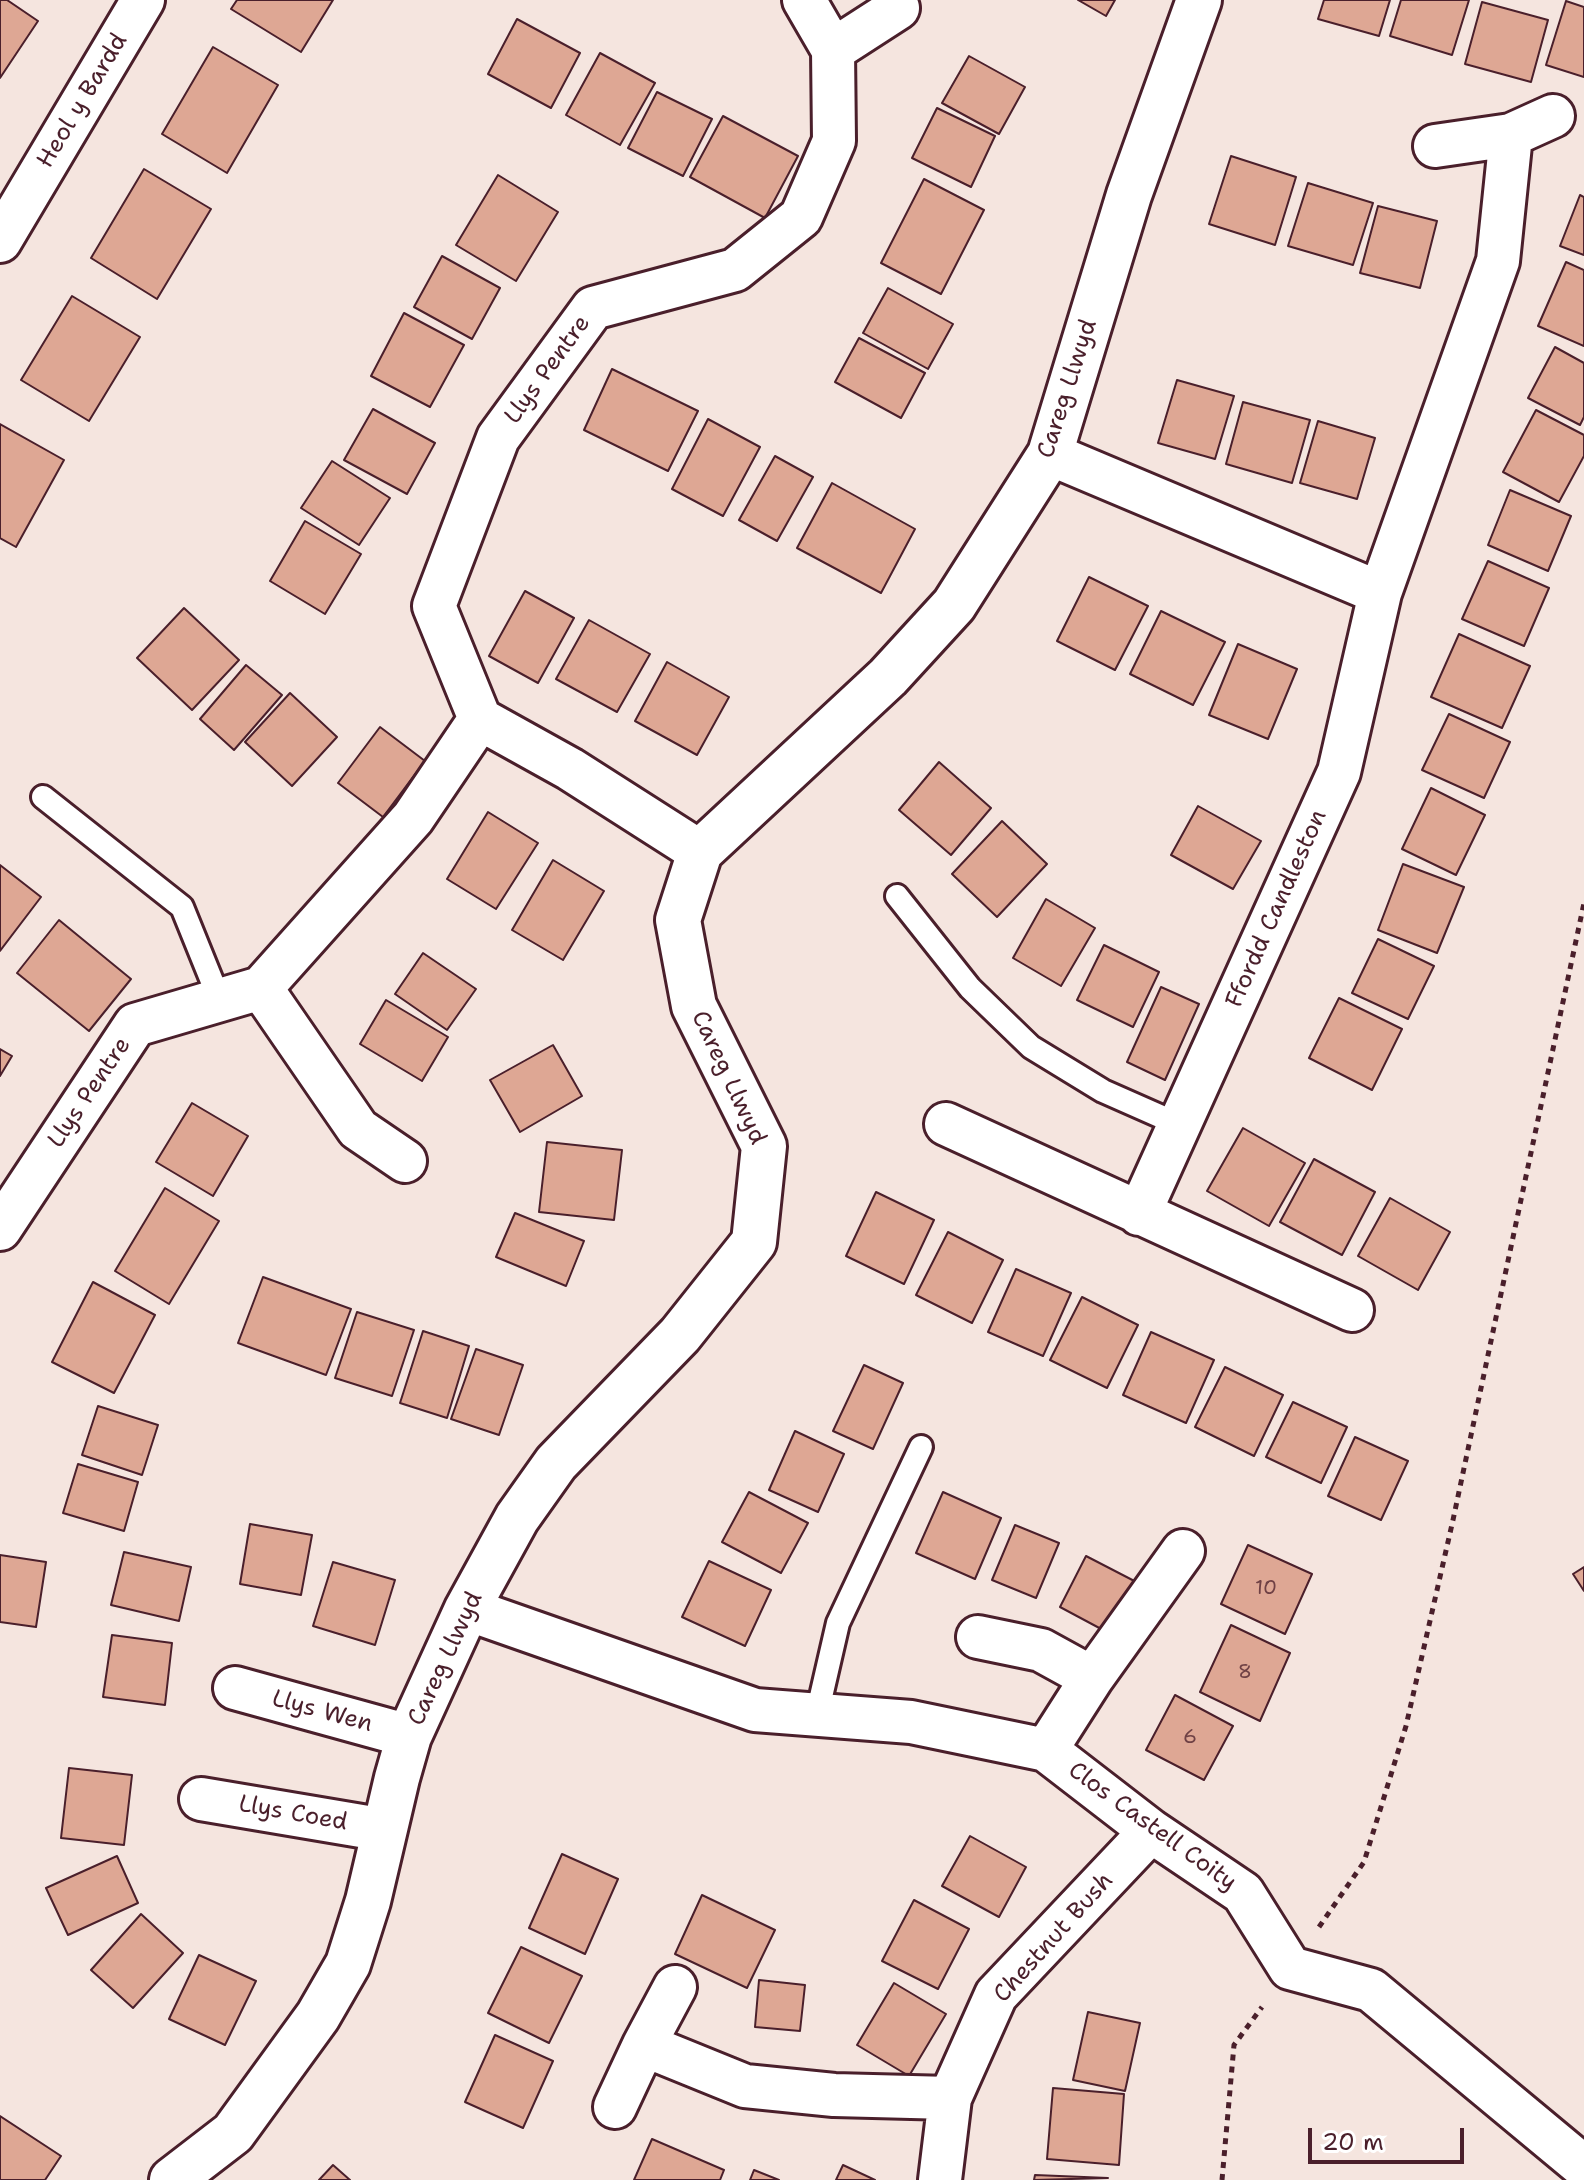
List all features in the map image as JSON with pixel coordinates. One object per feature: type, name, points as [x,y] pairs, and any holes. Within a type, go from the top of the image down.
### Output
[{"type":"street","name":"Heol y Bardd","points":[[0,241],[11,195],[143,0]]},
{"type":"street","name":"Llys Pentre","points":[[480,719],[434,606],[498,438],[593,308],[735,270],[801,217],[834,141],[833,50],[804,0]]},
{"type":"street","name":"Careg Llwyd","points":[[172,2180],[233,2133],[318,2016],[348,1964],[368,1901],[409,1736],[467,1609],[517,1518],[556,1463],[680,1335],[754,1242],[764,1146],[694,1006],[678,920],[700,852],[888,677],[954,605],[1050,454],[1129,195],[1199,0]]},
{"type":"street","points":[[833,50],[898,8]]},
{"type":"street","points":[[1435,146],[1511,135],[1553,116]]},
{"type":"street","name":"Ffordd Candleston","points":[[1139,1214],[1339,772],[1380,593],[1498,261],[1511,135]]},
{"type":"street","points":[[1050,454],[1380,593]]},
{"type":"street","points":[[405,1161],[358,1129],[261,988],[413,818],[480,719],[570,769],[700,852]]},
{"type":"street","name":"Llys Pentre","points":[[0,1229],[135,1025],[261,988]]},
{"type":"street","points":[[946,1124],[1352,1310]]},
{"type":"street","name":"Clos Castell Coity","points":[[1046,1750],[1092,1678],[1183,1551]]},
{"type":"street","name":"Clos Castell Coity","points":[[467,1609],[755,1710],[911,1722],[1046,1750],[1151,1831],[1243,1893],[1290,1968]]},
{"type":"street","points":[[978,1637],[1041,1650],[1092,1678]]},
{"type":"street","name":"Llys Wen","points":[[235,1688],[409,1736]]},
{"type":"street","name":"Llys Coed","points":[[201,1799],[385,1830]]},
{"type":"street","name":"Chestnut Bush","points":[[940,2180],[950,2098],[996,1995],[1151,1831]]},
{"type":"street","points":[[1290,1968],[1371,1990],[1584,2167]]},
{"type":"street","points":[[615,2107],[675,1987]]},
{"type":"street","points":[[644,2045],[745,2086],[834,2095],[950,2098]]},
{"type":"lane","points":[[43,797],[182,907],[220,1001]]},
{"type":"lane","points":[[897,896],[970,988],[1031,1047],[1103,1091],[1180,1125]]},
{"type":"lane","points":[[817,1714],[838,1623],[921,1447]]},
{"type":"path","points":[[1222,2180],[1234,2045],[1364,1862],[1406,1726],[1457,1505],[1584,903]]},
{"type":"building","points":[[0,0],[7,0],[38,21],[0,78]]},
{"type":"building","points":[[237,0],[333,0],[301,52],[231,9]]},
{"type":"building","points":[[1078,0],[1115,0],[1106,16]]},
{"type":"building","points":[[1324,0],[1390,0],[1379,36],[1318,19]]},
{"type":"building","points":[[1401,0],[1469,0],[1452,55],[1390,36]]},
{"type":"building","points":[[1566,1],[1584,7],[1584,77],[1546,65]]},
{"type":"building","points":[[1482,2],[1548,20],[1531,82],[1465,64]]},
{"type":"building","points":[[517,19],[580,53],[551,108],[488,74]]},
{"type":"building","points":[[213,47],[278,85],[227,173],[162,134]]},
{"type":"building","points":[[600,53],[655,83],[620,145],[566,115]]},
{"type":"building","points":[[969,56],[1025,87],[999,134],[942,103]]},
{"type":"building","points":[[657,92],[712,119],[683,176],[628,148]]},
{"type":"building","points":[[937,108],[995,136],[971,187],[912,158]]},
{"type":"building","points":[[723,116],[798,156],[765,218],[690,177]]},
{"type":"building","points":[[1231,156],[1296,177],[1275,245],[1209,224]]},
{"type":"building","points":[[144,169],[211,209],[157,299],[91,258]]},
{"type":"building","points":[[498,175],[558,212],[516,281],[456,245]]},
{"type":"building","points":[[924,179],[984,210],[941,294],[881,263]]},
{"type":"building","points":[[1308,183],[1373,203],[1353,265],[1288,246]]},
{"type":"building","points":[[1580,195],[1584,197],[1584,255],[1560,246]]},
{"type":"building","points":[[1378,206],[1437,221],[1420,288],[1360,273]]},
{"type":"building","points":[[442,256],[500,288],[472,339],[414,307]]},
{"type":"building","points":[[1566,262],[1584,270],[1584,346],[1538,326]]},
{"type":"building","points":[[888,288],[953,324],[928,369],[863,333]]},
{"type":"building","points":[[72,296],[140,337],[89,421],[21,380]]},
{"type":"building","points":[[404,313],[464,345],[430,407],[371,376]]},
{"type":"building","points":[[859,338],[925,373],[901,418],[835,382]]},
{"type":"building","points":[[1555,347],[1584,363],[1584,417],[1580,425],[1528,398]]},
{"type":"building","points":[[612,369],[698,411],[668,471],[584,430]]},
{"type":"building","points":[[1177,380],[1234,396],[1215,459],[1158,443]]},
{"type":"building","points":[[1243,402],[1310,420],[1292,483],[1226,464]]},
{"type":"building","points":[[373,409],[435,443],[407,494],[344,460]]},
{"type":"building","points":[[1536,410],[1584,435],[1584,456],[1559,502],[1503,472]]},
{"type":"building","points":[[708,419],[760,447],[723,516],[672,489]]},
{"type":"building","points":[[1318,421],[1375,438],[1357,499],[1300,483]]},
{"type":"building","points":[[0,424],[64,460],[16,547],[0,538]]},
{"type":"building","points":[[775,456],[813,477],[777,541],[739,520]]},
{"type":"building","points":[[332,461],[390,498],[359,545],[301,508]]},
{"type":"building","points":[[832,483],[915,529],[881,593],[797,548]]},
{"type":"building","points":[[1510,490],[1571,516],[1548,571],[1488,545]]},
{"type":"building","points":[[305,521],[361,554],[325,614],[270,581]]},
{"type":"building","points":[[1488,561],[1549,588],[1524,646],[1462,619]]},
{"type":"building","points":[[1089,577],[1148,606],[1115,670],[1057,641]]},
{"type":"building","points":[[525,591],[574,618],[538,683],[489,656]]},
{"type":"building","points":[[184,608],[239,660],[192,710],[137,658]]},
{"type":"building","points":[[1161,611],[1225,642],[1193,705],[1130,674]]},
{"type":"building","points":[[589,620],[650,654],[617,712],[556,679]]},
{"type":"building","points":[[1459,634],[1530,666],[1502,728],[1431,697]]},
{"type":"building","points":[[1238,644],[1297,669],[1268,739],[1209,715]]},
{"type":"building","points":[[667,662],[729,697],[697,755],[635,721]]},
{"type":"building","points":[[246,665],[282,695],[234,750],[200,719]]},
{"type":"building","points":[[290,693],[337,737],[292,786],[245,742]]},
{"type":"building","points":[[1449,714],[1510,742],[1484,798],[1422,770]]},
{"type":"building","points":[[380,727],[425,761],[383,817],[338,783]]},
{"type":"building","points":[[939,762],[991,808],[951,855],[899,810]]},
{"type":"building","points":[[1431,788],[1485,815],[1456,875],[1402,849]]},
{"type":"building","points":[[1198,806],[1261,841],[1233,889],[1171,855]]},
{"type":"building","points":[[488,812],[538,843],[496,909],[447,879]]},
{"type":"building","points":[[1002,821],[1047,864],[997,917],[952,874]]},
{"type":"building","points":[[553,860],[604,891],[563,960],[512,930]]},
{"type":"building","points":[[1403,864],[1464,887],[1437,953],[1378,930]]},
{"type":"building","points":[[0,865],[41,897],[0,951]]},
{"type":"building","points":[[1046,899],[1095,928],[1061,986],[1013,958]]},
{"type":"building","points":[[59,920],[131,979],[89,1031],[17,973]]},
{"type":"building","points":[[1378,939],[1434,966],[1408,1019],[1352,993]]},
{"type":"building","points":[[1104,945],[1159,972],[1133,1027],[1077,1000]]},
{"type":"building","points":[[423,953],[476,989],[447,1030],[395,994]]},
{"type":"building","points":[[1161,987],[1199,1004],[1165,1080],[1127,1062]]},
{"type":"building","points":[[1339,998],[1402,1029],[1372,1090],[1309,1058]]},
{"type":"building","points":[[386,1000],[448,1037],[422,1081],[360,1044]]},
{"type":"building","points":[[553,1045],[582,1096],[520,1132],[490,1080]]},
{"type":"building","points":[[0,1049],[12,1056],[0,1076]]},
{"type":"building","points":[[192,1103],[248,1136],[213,1196],[156,1162]]},
{"type":"building","points":[[1243,1128],[1305,1163],[1269,1226],[1207,1191]]},
{"type":"building","points":[[547,1142],[622,1150],[614,1220],[539,1212]]},
{"type":"building","points":[[1314,1159],[1375,1192],[1342,1255],[1280,1222]]},
{"type":"building","points":[[165,1188],[219,1221],[169,1304],[115,1271]]},
{"type":"building","points":[[876,1192],[934,1220],[904,1284],[846,1256]]},
{"type":"building","points":[[1390,1198],[1450,1232],[1418,1290],[1358,1256]]},
{"type":"building","points":[[515,1213],[584,1241],[566,1286],[496,1257]]},
{"type":"building","points":[[948,1232],[1003,1260],[972,1323],[916,1295]]},
{"type":"building","points":[[1016,1269],[1071,1293],[1043,1356],[988,1332]]},
{"type":"building","points":[[263,1277],[351,1309],[326,1375],[238,1343]]},
{"type":"building","points":[[93,1282],[155,1315],[114,1393],[52,1362]]},
{"type":"building","points":[[1082,1297],[1138,1325],[1107,1388],[1050,1360]]},
{"type":"building","points":[[357,1312],[414,1330],[392,1396],[335,1378]]},
{"type":"building","points":[[423,1331],[469,1346],[447,1418],[400,1403]]},
{"type":"building","points":[[1151,1332],[1214,1360],[1186,1423],[1123,1395]]},
{"type":"building","points":[[476,1349],[523,1365],[499,1435],[451,1419]]},
{"type":"building","points":[[864,1365],[903,1383],[873,1449],[833,1431]]},
{"type":"building","points":[[1225,1367],[1283,1395],[1254,1456],[1195,1427]]},
{"type":"building","points":[[1293,1402],[1347,1427],[1321,1483],[1266,1457]]},
{"type":"building","points":[[98,1406],[158,1425],[142,1475],[82,1455]]},
{"type":"building","points":[[795,1431],[844,1454],[818,1512],[769,1490]]},
{"type":"building","points":[[1355,1437],[1408,1461],[1381,1520],[1328,1496]]},
{"type":"building","points":[[78,1464],[138,1482],[124,1531],[63,1513]]},
{"type":"building","points":[[749,1492],[808,1523],[781,1573],[722,1542]]},
{"type":"building","points":[[943,1492],[1001,1518],[975,1579],[916,1553]]},
{"type":"building","points":[[250,1524],[312,1535],[301,1595],[240,1584]]},
{"type":"building","points":[[1015,1525],[1059,1543],[1036,1598],[992,1580]]},
{"type":"building","points":[[1248,1545],[1312,1574],[1285,1634],[1221,1604]]},
{"type":"building","points":[[124,1552],[191,1567],[179,1621],[111,1605]]},
{"type":"building","points":[[0,1555],[46,1562],[36,1627],[0,1622]]},
{"type":"building","points":[[1086,1556],[1144,1586],[1118,1638],[1060,1607]]},
{"type":"building","points":[[709,1561],[771,1590],[745,1646],[682,1617]]},
{"type":"building","points":[[333,1562],[395,1580],[375,1645],[313,1626]]},
{"type":"building","points":[[1584,1567],[1584,1591],[1573,1574]]},
{"type":"building","points":[[1231,1625],[1290,1653],[1260,1721],[1200,1692]]},
{"type":"building","points":[[112,1635],[172,1643],[165,1705],[103,1697]]},
{"type":"building","points":[[1175,1695],[1233,1726],[1204,1780],[1146,1750]]},
{"type":"building","points":[[69,1768],[132,1775],[124,1845],[61,1838]]},
{"type":"building","points":[[970,1836],[1026,1867],[999,1917],[942,1886]]},
{"type":"building","points":[[562,1854],[618,1879],[585,1954],[529,1928]]},
{"type":"building","points":[[117,1856],[138,1903],[68,1935],[46,1888]]},
{"type":"building","points":[[702,1895],[775,1930],[747,1988],[675,1954]]},
{"type":"building","points":[[914,1900],[969,1929],[938,1989],[882,1961]]},
{"type":"building","points":[[141,1914],[183,1953],[133,2008],[91,1970]]},
{"type":"building","points":[[521,1947],[582,1976],[549,2043],[488,2013]]},
{"type":"building","points":[[199,1955],[256,1981],[225,2045],[169,2019]]},
{"type":"building","points":[[759,1980],[805,1985],[800,2031],[755,2027]]},
{"type":"building","points":[[894,1983],[946,2014],[909,2076],[857,2045]]},
{"type":"building","points":[[1088,2012],[1140,2023],[1125,2091],[1073,2080]]},
{"type":"building","points":[[495,2035],[553,2061],[523,2128],[465,2102]]},
{"type":"building","points":[[1053,2088],[1124,2094],[1119,2165],[1047,2159]]},
{"type":"building","points":[[0,2116],[61,2156],[45,2180],[0,2180]]},
{"type":"building","points":[[652,2139],[724,2170],[720,2180],[634,2180]]},
{"type":"building","points":[[333,2165],[350,2180],[319,2180]]},
{"type":"building","points":[[843,2165],[875,2180],[836,2180]]},
{"type":"building","points":[[754,2170],[779,2180],[750,2180]]},
{"type":"building","points":[[1035,2175],[1108,2178],[1034,2180]]}]
